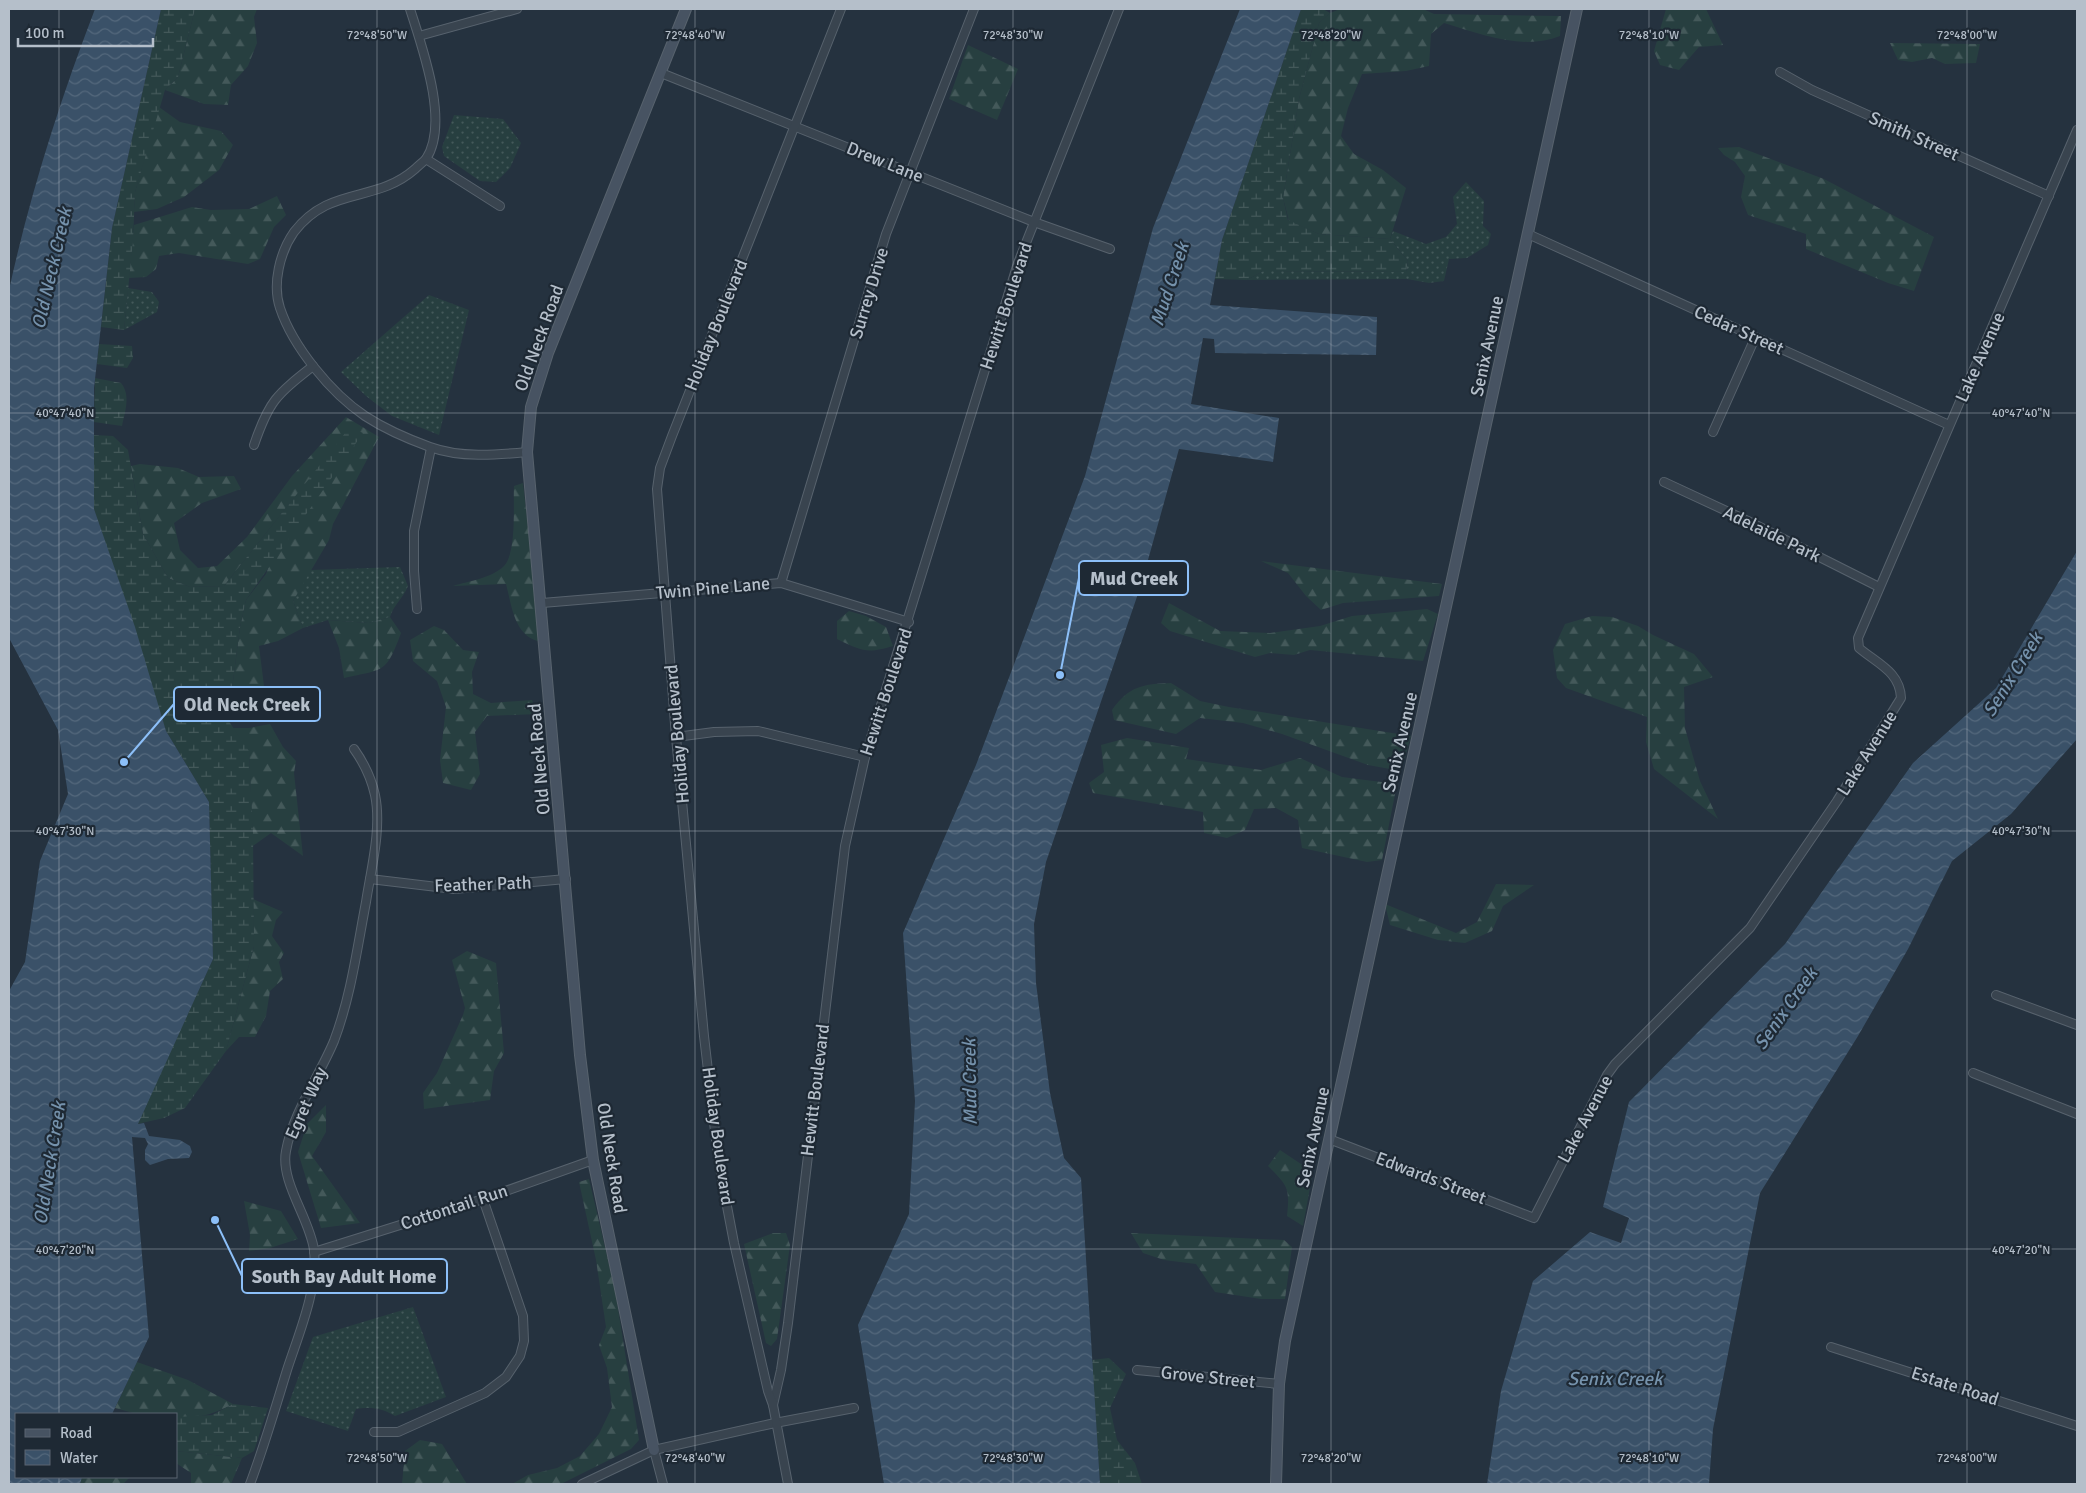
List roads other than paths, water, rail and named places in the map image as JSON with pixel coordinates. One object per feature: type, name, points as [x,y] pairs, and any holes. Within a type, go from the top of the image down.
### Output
[{"type":"street","points":[[410,9],[419,36],[436,111],[435,126],[426,159],[403,178],[386,188],[352,195],[321,207],[308,217],[294,233],[284,249],[277,283],[279,307],[313,366],[335,390],[365,416],[396,433],[431,448],[477,454],[527,452]]},
{"type":"street","points":[[419,36],[517,9]]},
{"type":"street","name":"Old Neck Road","points":[[654,1450],[593,1160],[580,1055],[542,603],[527,452],[529,420],[540,374],[686,9]]},
{"type":"street","name":"Holiday Boulevard","points":[[788,1484],[773,1405],[768,1391],[722,1180],[704,1036],[676,737],[666,591],[658,510],[660,468],[841,9]]},
{"type":"street","name":"Surrey Drive","points":[[781,582],[886,234],[974,9]]},
{"type":"street","name":"Hewitt Boulevard","points":[[773,1405],[781,1370],[788,1323],[844,846],[865,757],[909,622],[1018,263],[1119,9]]},
{"type":"street","name":"Senix Avenue","points":[[1276,1484],[1278,1384],[1285,1342],[1577,9]]},
{"type":"street","name":"Smith Street","points":[[1780,72],[1812,90],[2049,196]]},
{"type":"street","name":"Drew Lane","points":[[661,73],[1034,222],[1110,249]]},
{"type":"street","name":"Lake Avenue","points":[[1534,1218],[1607,1075],[1615,1064],[1750,928],[1837,801],[1901,698],[1901,686],[1894,675],[1859,648],[1858,638],[2000,314],[2077,130]]},
{"type":"street","points":[[426,159],[500,206]]},
{"type":"street","name":"Cedar Street","points":[[1528,234],[1950,425]]},
{"type":"street","points":[[1713,432],[1755,338]]},
{"type":"street","points":[[254,446],[265,414],[276,397],[313,366]]},
{"type":"street","points":[[417,609],[414,571],[414,531],[431,448]]},
{"type":"street","name":"Adelaide Park","points":[[1664,482],[1879,587]]},
{"type":"street","name":"Twin Pine Lane","points":[[542,603],[781,582],[909,622]]},
{"type":"street","points":[[676,737],[714,732],[758,731],[865,757]]},
{"type":"street","name":"Egret Way","points":[[250,1484],[302,1325],[312,1284],[314,1252],[286,1167],[285,1152],[297,1116],[344,1015],[370,879],[376,833],[375,796],[366,765],[354,749]]},
{"type":"street","name":"Feather Path","points":[[370,879],[454,889],[566,879]]},
{"type":"street","points":[[1996,995],[2077,1025]]},
{"type":"street","points":[[1973,1073],[2077,1114]]},
{"type":"street","name":"Edwards Street","points":[[1328,1139],[1534,1218]]},
{"type":"street","name":"Cottontail Run","points":[[314,1252],[482,1199],[593,1160]]},
{"type":"street","points":[[374,1432],[398,1432],[485,1392],[506,1377],[520,1356],[524,1341],[523,1316],[482,1199]]},
{"type":"street","name":"Estate Road","points":[[1832,1347],[2077,1426]]},
{"type":"street","name":"Grove Street","points":[[1137,1370],[1278,1384]]},
{"type":"street","points":[[582,1484],[654,1450],[775,1423],[854,1408]]},
{"type":"street","points":[[654,1450],[663,1484]]},
{"type":"water","name":"Old Neck Creek","points":[[95,9],[161,9],[112,228],[94,388],[94,509],[135,627],[166,731],[209,802],[213,959],[138,1124],[144,1123],[149,1136],[180,1140],[190,1146],[192,1152],[189,1158],[168,1159],[150,1165],[145,1160],[145,1150],[148,1144],[145,1138],[132,1137],[149,1337],[112,1413],[15,1413],[15,1478],[82,1478],[80,1484],[9,1484],[9,991],[25,962],[40,861],[68,794],[58,730],[9,638],[9,290],[26,218],[70,78]]},
{"type":"water","name":"Mud Creek","points":[[1240,9],[1301,9],[1222,240],[1210,305],[1377,317],[1376,355],[1215,353],[1214,339],[1203,338],[1191,404],[1279,418],[1273,462],[1179,449],[1141,585],[1046,862],[1034,924],[1036,983],[1050,1093],[1064,1158],[1081,1178],[1100,1484],[884,1484],[858,1325],[909,1214],[915,1101],[903,933],[976,765],[1085,476],[1153,228]]},
{"type":"water","name":"Senix Creek","points":[[2077,551],[2077,739],[2011,814],[1952,861],[1908,949],[1858,1036],[1760,1193],[1713,1429],[1709,1484],[1487,1484],[1501,1391],[1533,1281],[1590,1232],[1621,1243],[1629,1218],[1603,1207],[1629,1102],[1785,944],[1913,763],[1996,688]]},
{"type":"place","name":"Mud Creek","points":[[1060,675]]},
{"type":"place","name":"Old Neck Creek","points":[[124,762]]},
{"type":"place","name":"South Bay Adult Home","points":[[215,1220]]}]
